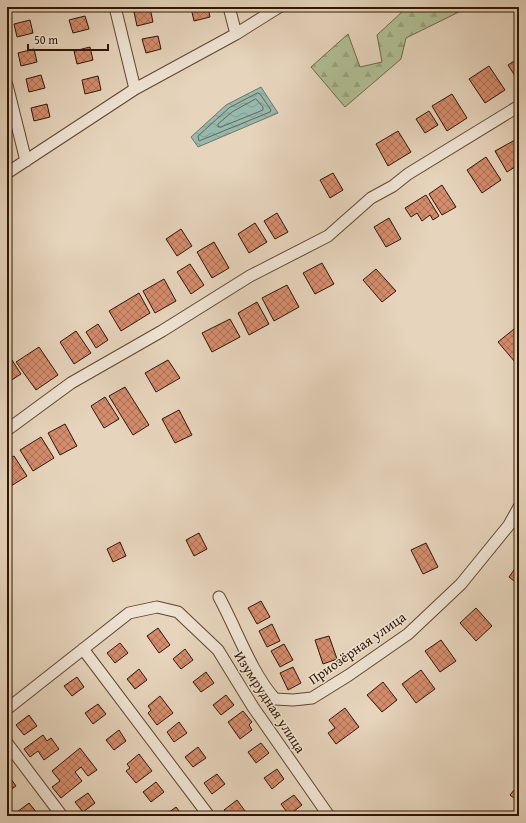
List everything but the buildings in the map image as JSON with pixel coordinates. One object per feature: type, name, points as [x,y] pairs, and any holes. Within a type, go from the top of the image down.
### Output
[{"type":"street","points":[[115,7],[135,89]]},
{"type":"street","points":[[229,7],[236,34]]},
{"type":"street","points":[[7,173],[135,89],[236,34],[279,7]]},
{"type":"street","points":[[7,85],[26,161]]},
{"type":"street","points":[[7,430],[71,383],[162,331],[250,276],[328,236],[371,198],[393,186],[408,174],[519,106]]},
{"type":"street","name":"Приозёрная улица","points":[[219,597],[232,620],[264,687],[275,699],[293,700],[312,698],[349,675],[408,634],[461,584],[509,525],[519,507]]},
{"type":"street","name":"Изумрудная улица","points":[[83,649],[129,613],[157,607],[178,612],[218,650],[253,707],[329,816]]},
{"type":"street","points":[[7,709],[83,649],[209,816]]},
{"type":"street","points":[[7,743],[62,816]]},
{"type":"green space","points":[[415,7],[469,7],[406,38],[401,59],[345,107],[311,67],[348,34],[360,67],[382,62],[377,35],[403,11]]},
{"type":"water","points":[[261,87],[278,113],[198,147],[191,137],[226,105]]}]
